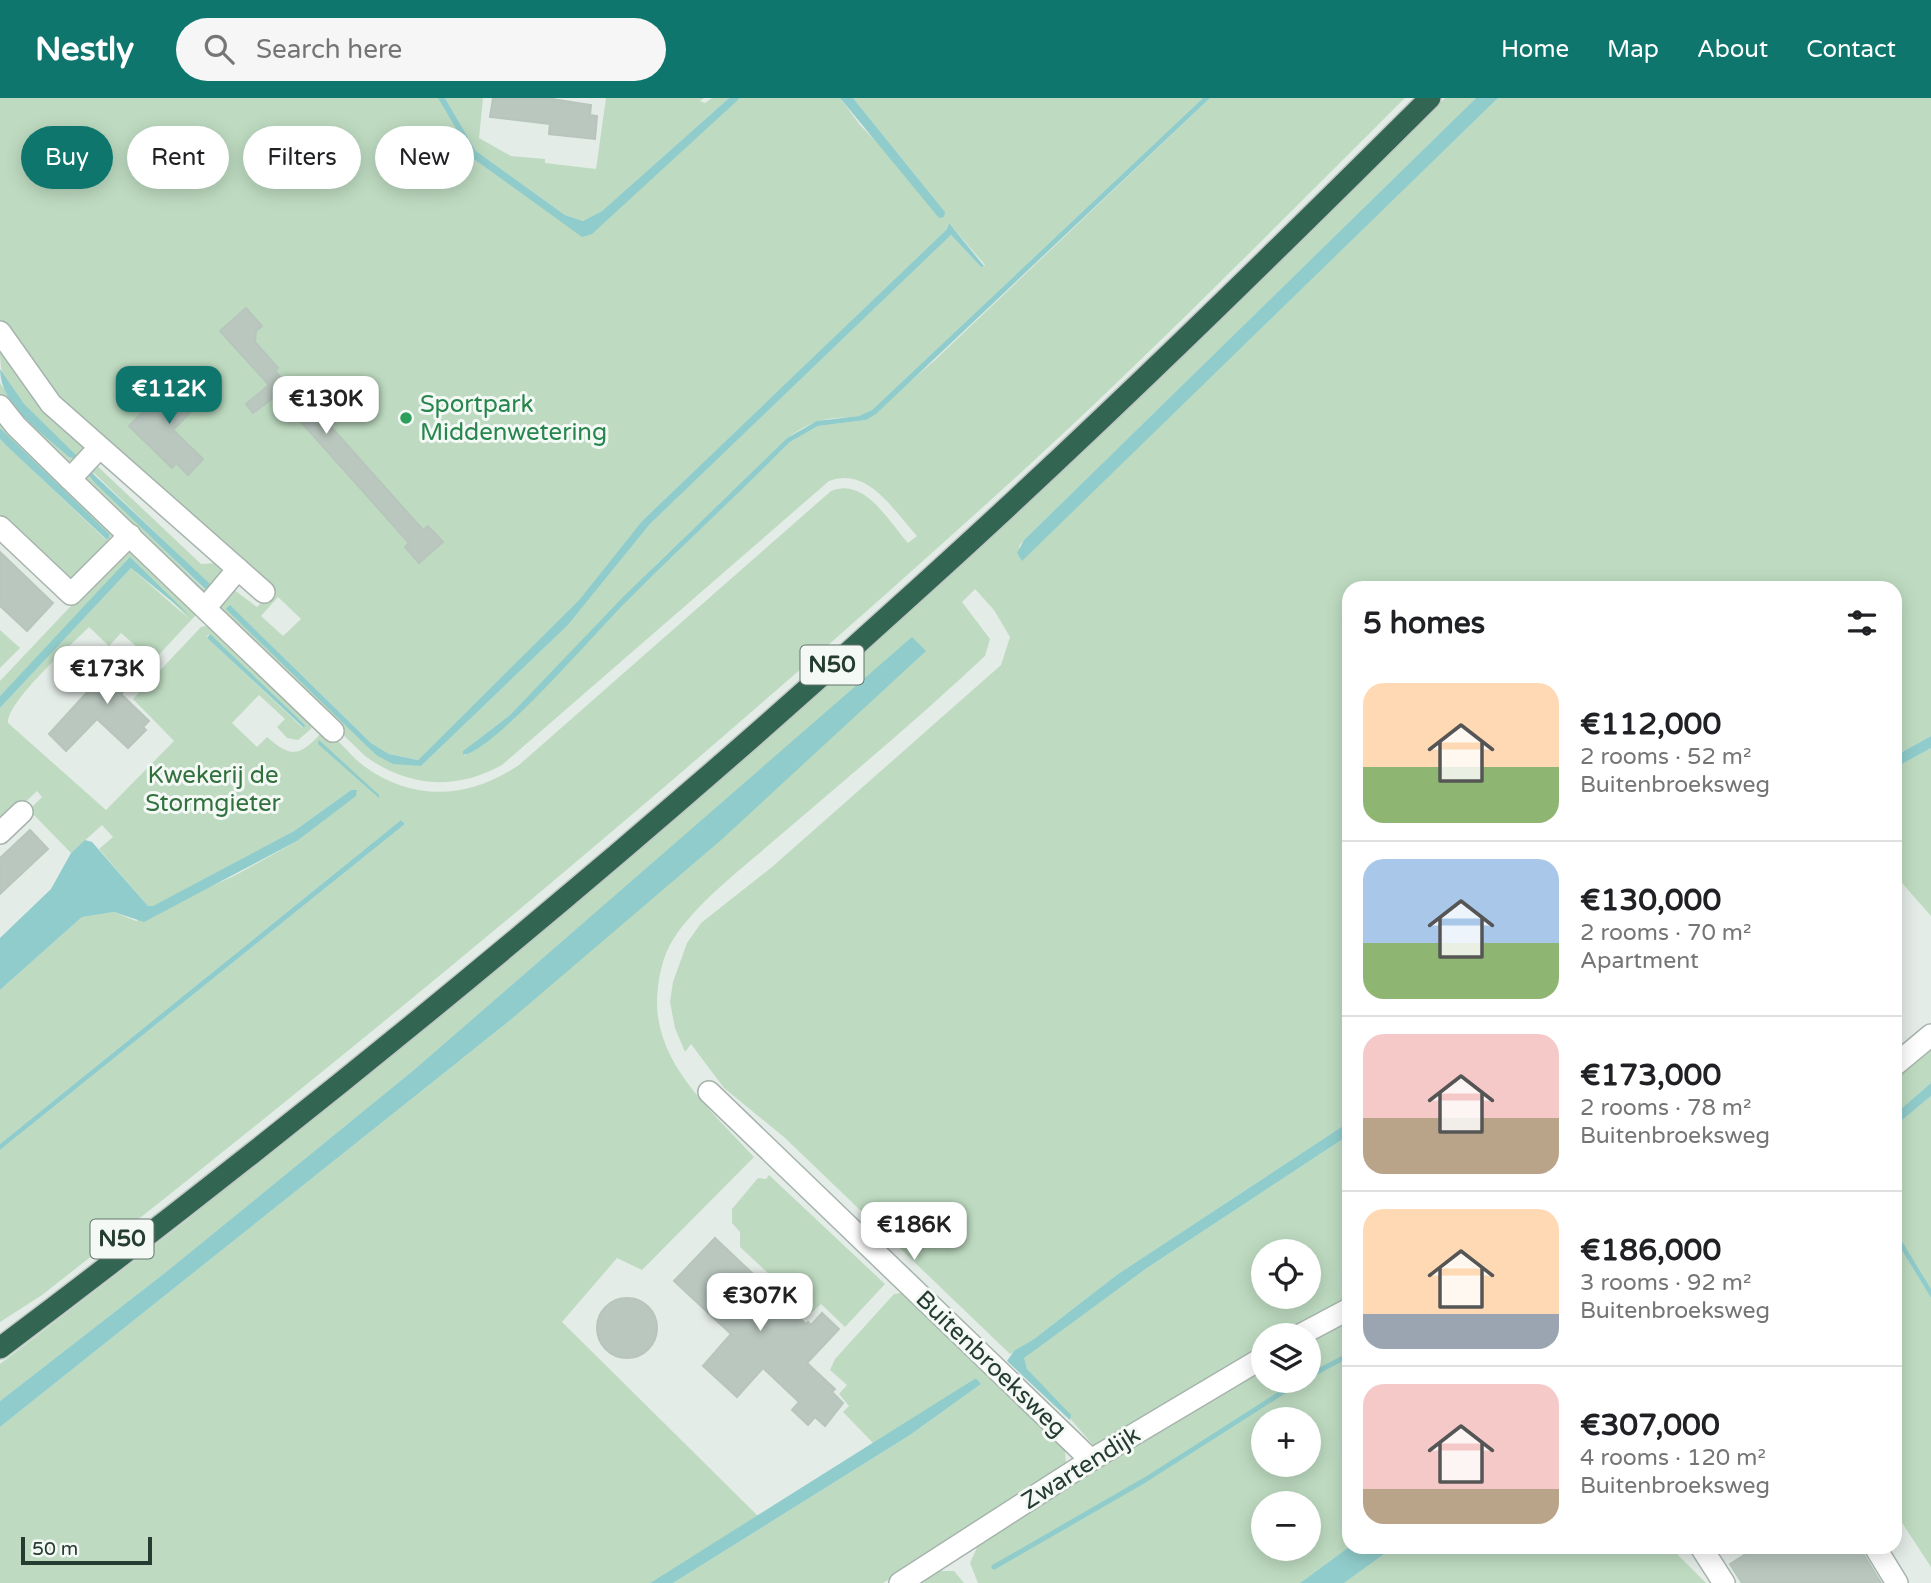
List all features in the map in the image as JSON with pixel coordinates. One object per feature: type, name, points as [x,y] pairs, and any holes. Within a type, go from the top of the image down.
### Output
[{"type":"highway","name":"N50","points":[[0,1333],[296,1104],[530,912],[728,743],[917,575],[1094,410],[1415,98]]},
{"type":"highway","name":"N50","points":[[0,1348],[313,1105],[539,919],[737,750],[926,582],[1091,428],[1430,98]]},
{"type":"street","points":[[0,332],[51,404],[264,592]]},
{"type":"street","points":[[0,406],[16,426],[70,479],[333,731]]},
{"type":"street","points":[[70,479],[99,448]]},
{"type":"street","points":[[0,527],[71,594],[130,535]]},
{"type":"street","points":[[206,607],[238,569]]},
{"type":"street","points":[[0,833],[22,812]]},
{"type":"street","points":[[1902,1059],[1931,1035]]},
{"type":"street","name":"Buitenbroeksweg","points":[[709,1092],[1091,1460]]},
{"type":"street","points":[[1321,1324],[1342,1313]]},
{"type":"street","name":"Zwartendijk","points":[[900,1583],[1091,1460],[1251,1365]]},
{"type":"street","points":[[1711,1554],[1724,1583]]},
{"type":"street","points":[[1878,1554],[1897,1583]]},
{"type":"green space","name":"Kwekerij de Stormgieter","points":[[0,98],[440,98],[457,126],[375,126],[375,189],[474,189],[474,153],[583,233],[740,98],[840,98],[860,125],[945,212],[853,98],[1203,98],[872,410],[856,416],[817,422],[787,438],[657,564],[510,715],[463,751],[464,756],[513,719],[626,601],[790,442],[818,426],[866,420],[935,360],[1210,98],[1405,98],[1098,400],[993,498],[761,704],[525,905],[285,1102],[42,1295],[0,1322],[0,1150],[405,824],[401,820],[0,1144],[0,990],[82,917],[114,912],[136,921],[236,875],[297,841],[357,793],[351,790],[294,831],[154,906],[148,906],[99,849],[113,837],[102,825],[71,853],[29,810],[42,797],[37,791],[0,826],[0,708],[131,568],[188,618],[131,558],[0,696],[0,681],[119,555],[135,551],[196,610],[195,616],[153,661],[121,633],[109,646],[89,627],[29,687],[10,713],[8,723],[106,810],[174,741],[133,699],[201,627],[215,624],[314,719],[311,729],[298,740],[287,738],[277,727],[285,719],[259,695],[232,723],[257,747],[267,737],[284,749],[296,752],[309,745],[323,731],[364,766],[383,778],[421,790],[461,790],[481,785],[519,765],[831,491],[843,488],[855,490],[875,504],[908,543],[917,536],[868,485],[843,478],[829,481],[502,765],[467,779],[432,782],[398,774],[365,756],[215,611],[233,589],[257,607],[273,590],[59,403],[0,322]],"holes":[[[949,223],[985,265],[981,267],[951,235],[650,524],[568,625],[421,766],[376,755],[230,605],[371,743],[389,754],[418,760],[579,600],[642,521],[947,229]],[[278,597],[301,619],[283,636],[261,616]],[[208,634],[305,725],[303,728],[207,638]]]},
{"type":"green space","points":[[445,98],[483,98],[479,138],[511,156],[545,159],[545,163],[596,169],[606,98],[704,98],[700,101],[705,103],[712,98],[729,98],[602,211],[583,221],[565,215],[476,151],[474,126],[461,126]]},
{"type":"green space","points":[[1445,98],[1476,98],[1024,540],[1019,546],[1022,560],[1498,98],[1931,98],[1931,736],[1902,752],[1902,581],[1342,581],[1342,1127],[1118,1274],[1034,1339],[1010,1354],[784,1137],[724,1088],[691,1044],[685,1052],[675,1028],[670,1002],[673,982],[687,943],[701,923],[772,867],[1001,665],[1010,637],[994,610],[975,589],[962,602],[990,639],[985,656],[722,885],[684,924],[670,945],[661,970],[657,1004],[660,1027],[667,1048],[691,1088],[754,1157],[642,1270],[617,1258],[562,1322],[758,1516],[650,1583],[0,1583],[0,1427],[508,1022],[559,977],[912,638],[415,1069],[166,1272],[0,1401],[0,1364],[186,1221],[763,740],[1352,191]]},
{"type":"green space","points":[[0,344],[93,452],[72,472],[0,397],[0,383],[20,412],[69,457],[75,459],[76,456],[35,417],[8,384],[0,362]]},
{"type":"green space","points":[[0,415],[114,533],[80,577],[63,577],[0,518],[0,439],[105,539],[109,536],[6,435],[0,428]]},
{"type":"green space","points":[[92,461],[201,564],[216,563],[223,572],[206,596],[76,478]],"holes":[[[94,473],[209,584],[209,588],[203,588],[88,474]]]},
{"type":"green space","points":[[0,630],[20,648],[0,668]]},
{"type":"green space","points":[[1931,748],[1931,916],[1902,883],[1902,764]]},
{"type":"green space","points":[[1931,1044],[1931,1083],[1902,1108],[1902,1066]]},
{"type":"green space","points":[[1931,1096],[1931,1292],[1902,1243],[1902,1120]]},
{"type":"green space","points":[[1342,1140],[1342,1303],[1307,1323],[1251,1323],[1251,1356],[1119,1439],[1094,1446],[1027,1369],[1023,1358],[1147,1268]]},
{"type":"green space","points":[[769,1175],[885,1284],[845,1327],[821,1304],[811,1313],[740,1247],[740,1232],[732,1223],[732,1209],[758,1178],[766,1179]]},
{"type":"green space","points":[[1902,1250],[1931,1298],[1931,1567],[1902,1523]]},
{"type":"green space","points":[[901,1293],[1065,1451],[1066,1464],[1055,1477],[883,1583],[673,1583],[910,1435],[981,1384],[976,1378],[874,1444],[843,1412],[849,1406],[839,1394],[847,1385],[830,1370],[835,1359],[894,1294]]},
{"type":"green space","points":[[1342,1318],[1342,1552],[1300,1583],[978,1583],[970,1563],[979,1543],[1251,1373],[1251,1393],[1321,1393],[1321,1331]]},
{"type":"green space","points":[[1384,1554],[1677,1554],[1706,1583],[1344,1583]]},
{"type":"green space","points":[[938,1571],[954,1571],[964,1583],[913,1583]]},
{"type":"water","points":[[438,98],[445,98],[461,126],[455,126]]},
{"type":"water","points":[[729,98],[740,98],[592,234],[582,237],[474,159],[474,148],[565,215],[583,221],[602,211]]},
{"type":"water","points":[[840,98],[853,98],[945,212],[944,217],[939,218]]},
{"type":"water","points":[[1203,98],[1210,98],[876,414],[866,420],[818,426],[790,442],[629,599],[522,712],[478,748],[463,755],[463,751],[510,715],[623,597],[787,438],[817,421],[859,416],[872,410]]},
{"type":"water","points":[[1476,98],[1498,98],[1022,561],[1017,553],[1024,540]]},
{"type":"water","points":[[949,223],[984,266],[981,267],[951,235],[650,524],[568,625],[421,766],[393,764],[376,755],[226,609],[230,605],[371,743],[389,754],[418,760],[579,600],[642,521],[947,229]]},
{"type":"water","points":[[0,369],[24,404],[77,456],[75,459],[36,429],[15,407],[7,395]]},
{"type":"water","points":[[0,428],[109,534],[109,538],[106,539],[0,439]]},
{"type":"water","points":[[90,471],[210,584],[209,588],[204,588],[95,483],[88,474]]},
{"type":"water","points":[[130,557],[191,617],[131,568],[0,708],[0,696]]},
{"type":"water","points":[[210,634],[305,725],[304,728],[207,638]]},
{"type":"water","points":[[912,637],[926,651],[720,841],[508,1022],[0,1427],[0,1401],[166,1272],[415,1069]]},
{"type":"water","points":[[1931,736],[1931,748],[1902,764],[1902,752]]},
{"type":"water","points":[[319,740],[379,795],[379,798],[318,744]]},
{"type":"water","points":[[351,790],[357,790],[356,796],[297,841],[144,922],[114,912],[82,917],[0,990],[0,938],[51,889],[71,853],[85,840],[92,842],[148,906],[153,906],[294,831]]},
{"type":"water","points":[[401,820],[405,824],[0,1150],[0,1144]]},
{"type":"water","points":[[1931,1083],[1931,1096],[1902,1120],[1902,1108]]},
{"type":"water","points":[[1342,1127],[1342,1140],[1147,1268],[1024,1358],[1027,1369],[1071,1415],[1070,1420],[1007,1361],[1014,1351],[1034,1339],[1118,1274]]},
{"type":"water","points":[[1902,1241],[1931,1289],[1931,1298],[1902,1250]]},
{"type":"water","points":[[976,1378],[981,1384],[910,1435],[673,1583],[650,1583]]},
{"type":"water","points":[[1342,1552],[1384,1554],[1344,1583],[1300,1583]]},
{"type":"building","points":[[493,98],[546,98],[591,105],[590,115],[597,116],[595,139],[549,134],[550,124],[490,117]]},
{"type":"building","points":[[246,308],[262,326],[256,331],[255,342],[278,368],[275,371],[297,395],[300,392],[423,530],[428,526],[443,542],[419,563],[405,547],[409,543],[277,395],[253,413],[246,404],[269,385],[220,331]]},
{"type":"building","points":[[177,377],[195,394],[192,397],[199,403],[173,430],[203,459],[188,475],[176,463],[172,468],[129,426]]},
{"type":"building","points":[[0,552],[53,603],[27,631],[0,606]]},
{"type":"building","points":[[135,649],[151,664],[121,694],[149,721],[143,727],[146,730],[128,748],[97,719],[66,751],[49,734],[119,657],[124,661]]},
{"type":"building","points":[[30,830],[48,849],[0,894],[0,858]]},
{"type":"building","points":[[715,1238],[806,1324],[808,1322],[811,1325],[822,1313],[839,1329],[807,1363],[835,1389],[832,1392],[843,1403],[825,1426],[815,1417],[808,1425],[792,1410],[799,1402],[763,1368],[737,1397],[703,1366],[731,1334],[674,1281]]},
{"type":"building","points":[[621,1298],[633,1298],[652,1311],[657,1328],[655,1340],[644,1353],[633,1358],[621,1358],[602,1345],[597,1334],[597,1322],[610,1303]]},
{"type":"building","points":[[1746,1554],[1863,1554],[1881,1583],[1742,1583],[1730,1564]]},
{"type":"waterway","points":[[1321,1370],[1342,1359]]},
{"type":"waterway","points":[[994,1567],[1145,1480],[1281,1393]]},
{"type":"place","name":"Sportpark Middenwetering","points":[[406,418]]}]
